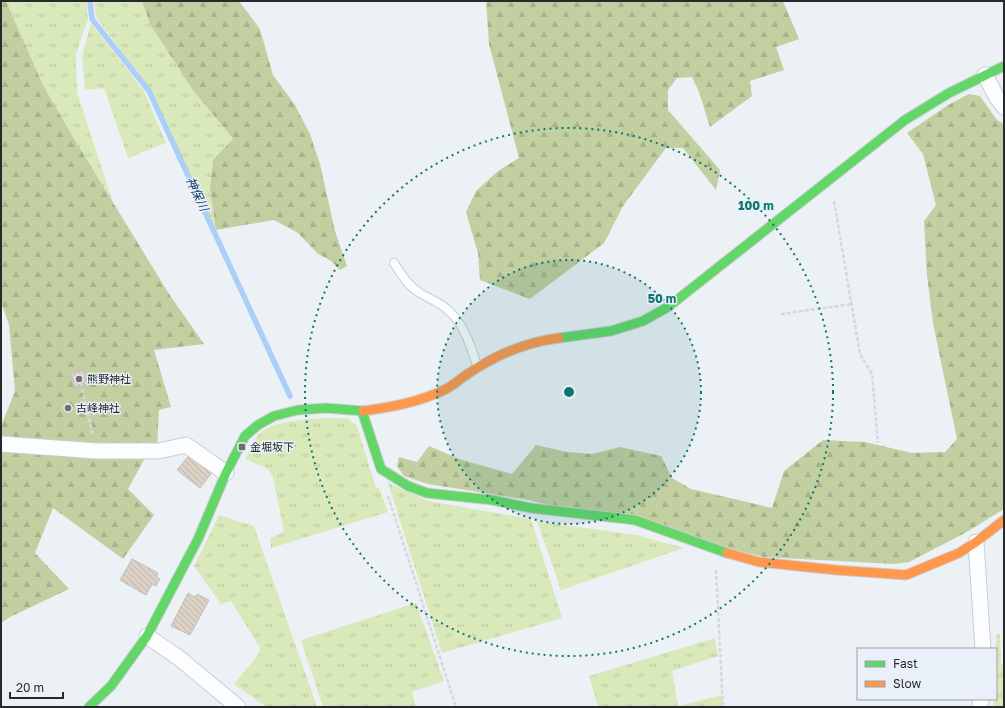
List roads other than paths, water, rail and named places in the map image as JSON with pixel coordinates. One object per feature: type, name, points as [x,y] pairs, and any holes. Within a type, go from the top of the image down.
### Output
[{"type":"street","points":[[89,707],[111,686],[147,636],[198,539],[226,473],[245,436],[258,425],[274,416],[298,410],[326,408],[362,411],[405,404],[427,397],[447,388],[499,356],[519,347],[543,340],[611,331],[643,321],[668,306],[905,120],[949,93],[1004,66]]},
{"type":"street","points":[[985,75],[997,98],[1004,107]]},
{"type":"street","points":[[362,411],[385,484]]},
{"type":"street","points":[[1,444],[97,451],[159,451],[186,445],[226,473]]},
{"type":"street","points":[[381,469],[408,486],[427,493],[492,500],[531,508],[635,520],[673,532],[715,550],[759,562],[836,570],[906,575],[939,562],[976,542],[1004,520]]},
{"type":"street","points":[[976,542],[983,648]]},
{"type":"street","points":[[147,636],[179,658],[238,707]]},
{"type":"lane","points":[[394,263],[408,284],[420,293],[438,301],[451,312],[464,330],[478,368]]},
{"type":"waterway","name":"神保川","points":[[90,1],[92,19],[149,91],[290,396]]},
{"type":"place","name":"熊野神社","points":[[79,379]]},
{"type":"place","name":"古峰神社","points":[[68,408]]},
{"type":"place","name":"金堀坂下","points":[[242,447]]}]
